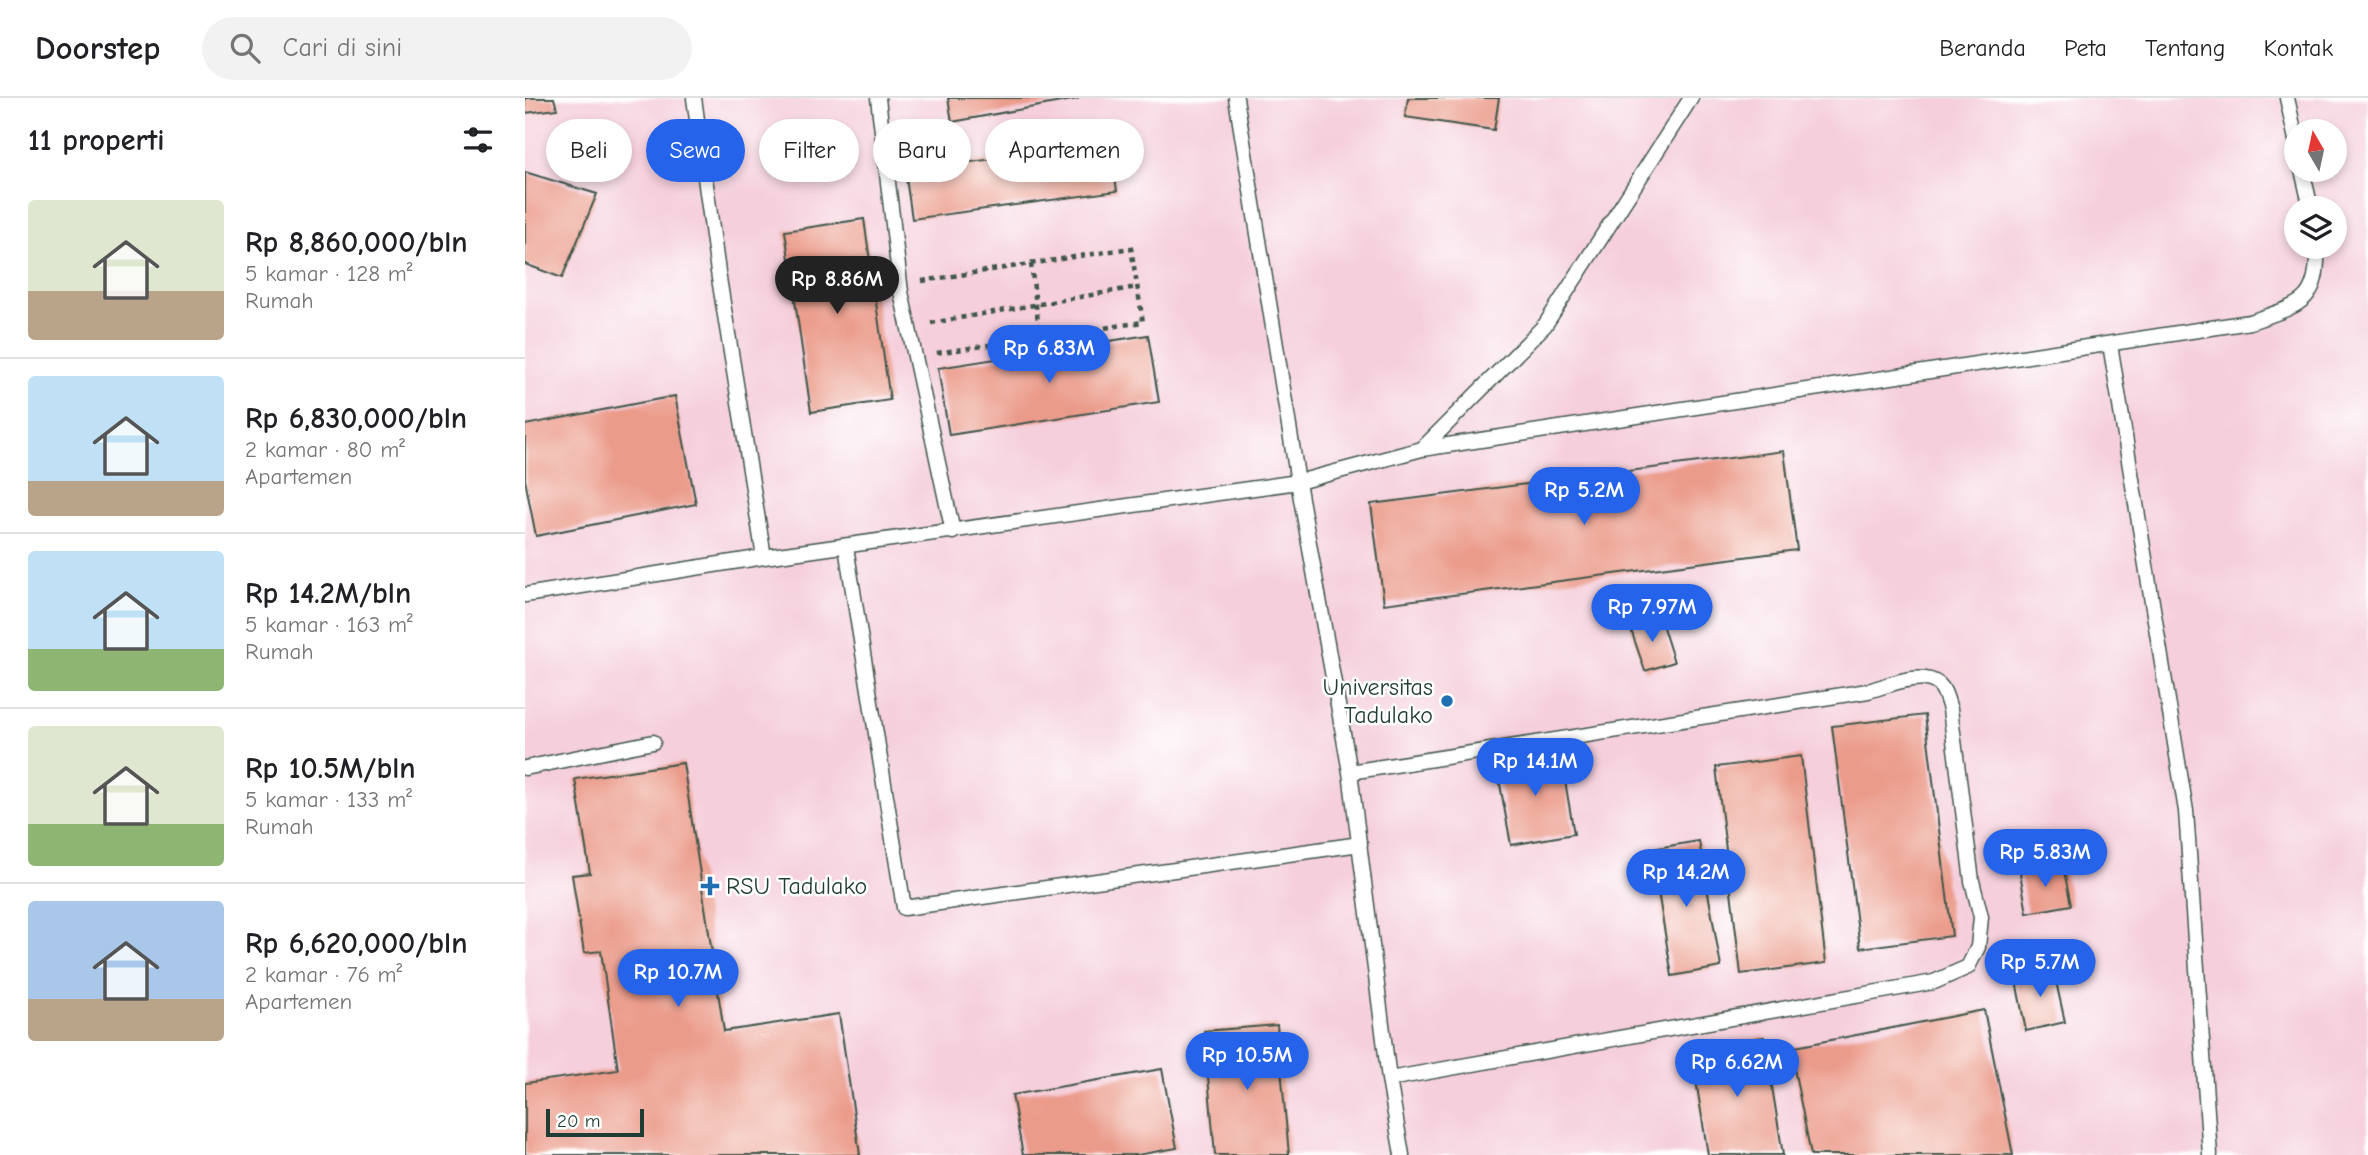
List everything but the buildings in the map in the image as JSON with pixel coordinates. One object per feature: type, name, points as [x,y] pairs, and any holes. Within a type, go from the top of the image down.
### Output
[{"type":"lane","points":[[694,98],[718,272],[764,557]]},
{"type":"lane","points":[[878,98],[901,284],[953,532]]},
{"type":"lane","points":[[1236,98],[1298,482],[1350,772],[1389,1079],[1402,1155]]},
{"type":"lane","points":[[1422,449],[1545,326],[1691,98]]},
{"type":"lane","points":[[2287,98],[2292,119]]},
{"type":"lane","points":[[525,595],[764,557],[1298,482],[1422,449],[2250,322],[2284,310],[2306,298],[2317,278],[2317,259]]},
{"type":"lane","points":[[2110,344],[2186,811],[2210,1155]]},
{"type":"lane","points":[[846,547],[904,908],[1360,844]]},
{"type":"lane","points":[[1350,772],[1868,691],[1915,678],[1930,680],[1942,688],[1950,709],[1972,881],[1981,917],[1978,947],[1968,967],[1934,982],[1389,1079]]},
{"type":"lane","points":[[525,768],[653,742]]},
{"type":"path","points":[[901,284],[1131,248],[1143,322],[915,356]]},
{"type":"path","points":[[1031,264],[1040,338]]},
{"type":"path","points":[[909,327],[1137,287]]},
{"type":"shaded area","name":"Universitas Tadulako","points":[[525,98],[2368,98],[2368,1155],[525,1155]]},
{"type":"place","name":"Universitas Tadulako","points":[[1447,701]]},
{"type":"place","name":"RSU Tadulako","points":[[710,886]]}]
